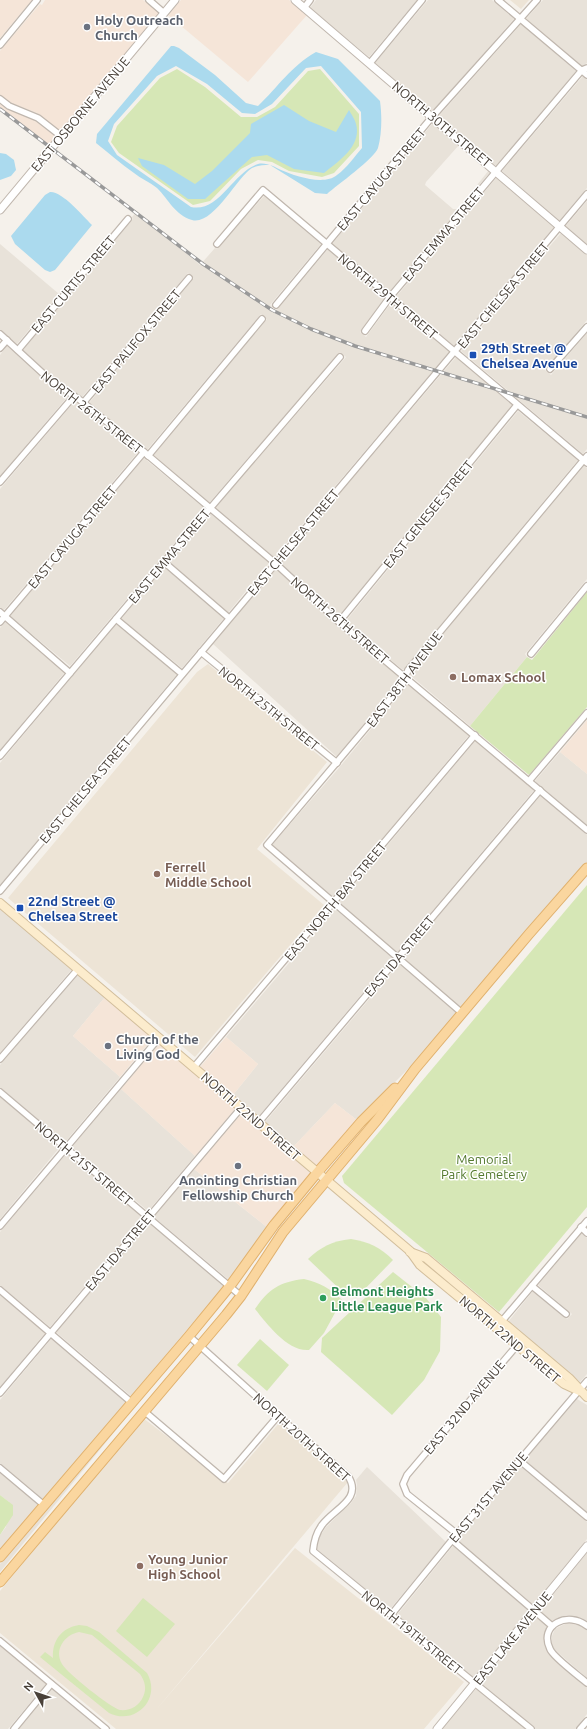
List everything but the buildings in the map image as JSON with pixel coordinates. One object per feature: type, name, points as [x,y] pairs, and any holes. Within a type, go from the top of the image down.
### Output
[{"type":"main road","points":[[0,1582],[241,1296],[283,1232],[377,1120],[415,1069],[587,868]]},
{"type":"main road","name":"NORTH 22ND STREET","points":[[0,903],[259,1122],[316,1174],[410,1251],[426,1258],[499,1325],[569,1378],[579,1391],[587,1397]]},
{"type":"main road","points":[[0,1557],[189,1336],[230,1286],[274,1225],[360,1122],[415,1069]]},
{"type":"main road","points":[[144,1411],[142,1406],[143,1395],[162,1367]]},
{"type":"street","points":[[0,45],[37,0]]},
{"type":"street","points":[[149,0],[164,13]]},
{"type":"street","name":"EAST OSBORNE AVENUE","points":[[0,210],[175,0]]},
{"type":"street","name":"NORTH 30TH STREET","points":[[295,0],[497,171],[587,250]]},
{"type":"street","points":[[304,8],[310,0]]},
{"type":"street","points":[[370,63],[422,0]]},
{"type":"street","points":[[498,0],[584,69],[587,75]]},
{"type":"street","name":"EAST CAYUGA STREET","points":[[276,305],[432,117],[537,0]]},
{"type":"street","name":"EAST EMMA STREET","points":[[365,331],[390,297],[584,69]]},
{"type":"street","points":[[0,99],[9,106],[38,118],[61,136]]},
{"type":"street","name":"NORTH 29TH STREET","points":[[217,244],[263,190],[517,405],[586,460]]},
{"type":"street","name":"EAST CHELSEA STREET","points":[[0,891],[587,194]]},
{"type":"street","name":"EAST CURTIS STREET","points":[[18,350],[128,219]]},
{"type":"street","name":"EAST PALIFOX STREET","points":[[83,403],[189,278]]},
{"type":"street","name":"EAST CAYUGA STREET","points":[[0,622],[2,614],[146,454],[262,319]]},
{"type":"street","points":[[550,370],[587,327]]},
{"type":"street","name":"NORTH 26TH STREET","points":[[0,334],[49,379],[74,396],[146,454],[275,563],[339,622],[587,830]]},
{"type":"street","points":[[0,348],[7,340]]},
{"type":"street","name":"EAST EMMA STREET","points":[[0,756],[340,357]]},
{"type":"street","name":"EAST PALIFOX STREET","points":[[0,482],[74,396]]},
{"type":"street","name":"EAST GENESEE STREET","points":[[339,622],[517,405]]},
{"type":"street","name":"EAST 38TH AVENUE","points":[[334,903],[266,845],[402,685],[408,670],[586,460]]},
{"type":"street","points":[[164,562],[229,618]]},
{"type":"street","points":[[530,654],[587,586]]},
{"type":"street","points":[[2,614],[70,673]]},
{"type":"street","points":[[116,619],[182,674]]},
{"type":"street","name":"NORTH 25TH STREET","points":[[201,652],[337,763]]},
{"type":"street","points":[[529,781],[587,713]]},
{"type":"street","name":"EAST NORTH BAY STREET","points":[[194,1067],[475,735]]},
{"type":"street","name":"EAST IDA STREET","points":[[259,1122],[540,790]]},
{"type":"street","points":[[334,903],[462,1013]]},
{"type":"street","points":[[0,1059],[78,969]]},
{"type":"street","points":[[0,1226],[159,1038]]},
{"type":"street","name":"NORTH 21ST STREET","points":[[0,1092],[241,1296]]},
{"type":"street","name":"EAST IDA STREET","points":[[0,1393],[241,1108]]},
{"type":"street","points":[[499,1325],[587,1221]]},
{"type":"street","points":[[581,1227],[587,1233]]},
{"type":"street","points":[[532,1286],[566,1314]]},
{"type":"street","points":[[0,1290],[131,1402]]},
{"type":"street","name":"NORTH 20TH STREET","points":[[189,1336],[278,1416],[348,1476],[353,1484],[352,1494],[348,1500],[322,1524],[315,1536],[313,1550]]},
{"type":"street","name":"EAST 32ND AVENUE","points":[[457,1534],[407,1494],[403,1484],[407,1475],[520,1342]]},
{"type":"street","name":"EAST 31ST AVENUE","points":[[391,1615],[457,1534],[587,1381]]},
{"type":"street","points":[[144,1411],[224,1479],[278,1416]]},
{"type":"street","points":[[519,1460],[587,1518]]},
{"type":"street","points":[[0,1468],[44,1505]]},
{"type":"street","points":[[452,1540],[552,1626]]},
{"type":"street","name":"EAST LAKE AVENUE","points":[[437,1729],[587,1546]]},
{"type":"street","name":"NORTH 19TH STREET","points":[[313,1550],[530,1729]]},
{"type":"street","points":[[587,1626],[582,1622],[566,1619],[552,1626],[548,1635],[551,1651],[587,1683]]},
{"type":"street","points":[[0,1641],[106,1729]]},
{"type":"street","points":[[14,1729],[51,1684]]},
{"type":"street","points":[[580,1729],[587,1721]]},
{"type":"shaded area","points":[[0,0],[32,0],[0,38]]},
{"type":"shaded area","points":[[45,0],[143,0],[159,13],[60,131],[37,113],[11,103],[0,95],[0,51]]},
{"type":"shaded area","points":[[181,0],[289,0],[307,15],[248,82],[168,15]]},
{"type":"shaded area","points":[[316,0],[417,0],[369,57],[310,8]]},
{"type":"shaded area","points":[[428,0],[492,0],[514,19],[432,112],[375,63]]},
{"type":"shaded area","points":[[510,0],[529,0],[521,9]]},
{"type":"shaded area","points":[[543,0],[587,0],[587,63],[582,66],[526,19]]},
{"type":"shaded area","points":[[521,24],[576,71],[496,166],[438,117]]},
{"type":"shaded area","points":[[583,76],[587,80],[587,188],[559,221],[502,171]]},
{"type":"shaded area","points":[[0,104],[7,109],[34,120],[56,137],[48,147],[0,107]]},
{"type":"shaded area","points":[[433,123],[459,145],[425,185],[453,209],[458,209],[489,170],[491,171],[389,292],[332,244]]},
{"type":"shaded area","points":[[497,177],[554,227],[454,346],[396,297]]},
{"type":"shaded area","points":[[264,196],[321,244],[270,305],[276,311],[328,249],[385,298],[360,332],[366,337],[391,303],[450,351],[274,558],[215,508],[346,357],[340,352],[209,503],[153,456],[267,319],[261,314],[147,450],[89,403],[194,278],[188,273],[82,397],[51,376],[23,350],[133,219],[132,217],[137,211],[200,265],[215,248],[217,249]]},
{"type":"shaded area","points":[[587,201],[587,245],[565,227]]},
{"type":"shaded area","points":[[561,233],[587,255],[587,320],[545,370],[551,375],[587,333],[587,449],[583,454],[461,351]]},
{"type":"shaded area","points":[[0,244],[59,294],[17,344],[0,329]]},
{"type":"shaded area","points":[[7,346],[46,382],[68,396],[0,476],[0,355]]},
{"type":"shaded area","points":[[456,357],[512,405],[339,617],[280,563]]},
{"type":"shaded area","points":[[75,401],[138,452],[4,610],[0,607],[0,489]]},
{"type":"shaded area","points":[[518,411],[578,460],[403,670],[345,622]]},
{"type":"shaded area","points":[[144,458],[204,508],[70,666],[10,616]]},
{"type":"shaded area","points":[[584,466],[587,468],[587,579],[525,654],[527,657],[470,726],[410,675],[411,672]]},
{"type":"shaded area","points":[[211,514],[269,563],[228,613],[169,562]]},
{"type":"shaded area","points":[[165,567],[224,618],[182,668],[121,619]]},
{"type":"shaded area","points":[[276,569],[334,622],[400,677],[398,683],[337,757],[213,644]]},
{"type":"shaded area","points":[[6,621],[65,672],[0,750],[0,628]]},
{"type":"shaded area","points":[[116,624],[177,674],[0,885],[0,763]]},
{"type":"shaded area","name":"Ferrell Middle School","points":[[208,664],[327,762],[257,849],[324,905],[195,1057],[8,898],[197,672]]},
{"type":"shaded area","points":[[407,683],[469,735],[333,898],[272,845],[338,769],[405,688]]},
{"type":"shaded area","points":[[587,720],[587,774],[560,752]]},
{"type":"shaded area","points":[[476,740],[534,790],[397,953],[339,903]]},
{"type":"shaded area","points":[[560,752],[587,774],[587,825],[535,781]]},
{"type":"shaded area","points":[[541,795],[587,835],[587,862],[461,1008],[403,958]]},
{"type":"shaded area","points":[[0,908],[72,969],[0,1053]]},
{"type":"shaded area","points":[[335,909],[392,958],[258,1117],[233,1095],[258,1064],[226,1037]]},
{"type":"shaded area","points":[[399,964],[456,1013],[411,1066],[357,1120],[335,1103],[293,1147],[265,1122]]},
{"type":"shaded area","points":[[78,975],[105,997],[73,1036],[120,1077],[65,1142],[0,1087],[0,1065]]},
{"type":"shaded area","points":[[105,997],[153,1038],[120,1077],[73,1036]]},
{"type":"shaded area","points":[[226,1037],[258,1064],[233,1095],[246,1107],[200,1067]]},
{"type":"shaded area","points":[[160,1043],[236,1108],[195,1156],[121,1089]]},
{"type":"shaded area","points":[[121,1089],[195,1156],[148,1211],[72,1147]]},
{"type":"shaded area","points":[[0,1097],[60,1147],[0,1219]]},
{"type":"shaded area","points":[[335,1103],[357,1120],[316,1168],[293,1147]]},
{"type":"shaded area","points":[[242,1113],[311,1174],[268,1228],[194,1169]]},
{"type":"shaded area","points":[[67,1153],[143,1217],[50,1327],[0,1285],[0,1232]]},
{"type":"shaded area","points":[[194,1169],[268,1228],[229,1280],[154,1217]]},
{"type":"shaded area","points":[[149,1222],[224,1286],[131,1396],[56,1332]]},
{"type":"shaded area","points":[[582,1233],[587,1238],[587,1374],[580,1382],[508,1322],[533,1291],[567,1319],[572,1314],[538,1285]]},
{"type":"shaded area","points":[[0,1295],[45,1333],[0,1387]]},
{"type":"shaded area","points":[[52,1338],[126,1402],[43,1499],[0,1463],[0,1400]]},
{"type":"shaded area","points":[[577,1399],[587,1405],[587,1513],[525,1460]]},
{"type":"shaded area","points":[[138,1401],[138,1403],[0,1572],[0,1564]]},
{"type":"shaded area","points":[[143,1418],[228,1483],[279,1423],[348,1482],[155,1711],[295,1548],[464,1682],[424,1729],[116,1729],[0,1633],[0,1591]]},
{"type":"shaded area","points":[[520,1466],[587,1522],[587,1539],[534,1606],[457,1540]]},
{"type":"shaded area","points":[[367,1467],[446,1542],[390,1609],[317,1549],[319,1538],[326,1527],[351,1503],[356,1496],[356,1480]]},
{"type":"shaded area","points":[[0,1473],[39,1505],[0,1551],[0,1535],[6,1527],[9,1502],[0,1495]]},
{"type":"shaded area","points":[[453,1546],[529,1611],[474,1678],[397,1615]]},
{"type":"shaded area","points":[[587,1553],[587,1621],[582,1618],[566,1615],[552,1621],[540,1611]]},
{"type":"shaded area","points":[[535,1617],[547,1626],[544,1635],[547,1652],[587,1688],[587,1714],[575,1729],[536,1729],[481,1683]]},
{"type":"shaded area","points":[[567,1623],[581,1625],[587,1630],[587,1678],[554,1649],[552,1645],[552,1636],[555,1629]]},
{"type":"shaded area","points":[[0,1646],[46,1684],[8,1729],[0,1729]]},
{"type":"shaded area","points":[[52,1689],[100,1729],[19,1729]]},
{"type":"shaded area","points":[[476,1689],[525,1729],[442,1729]]},
{"type":"green space","points":[[177,69],[205,87],[241,117],[257,117],[275,107],[308,71],[320,69],[359,114],[359,146],[334,173],[322,177],[289,171],[272,162],[258,160],[241,169],[210,201],[193,205],[119,153],[111,142],[117,126],[160,78]]},
{"type":"green space","points":[[587,592],[587,707],[529,775],[470,726],[527,657],[532,660]]},
{"type":"green space","name":"Memorial Park Cemetery","points":[[587,885],[587,1207],[499,1312],[344,1183],[342,1176]]},
{"type":"green space","points":[[351,1239],[374,1246],[393,1260],[356,1298],[347,1296],[308,1259],[327,1245],[338,1241]]},
{"type":"green space","points":[[393,1272],[426,1298],[441,1317],[440,1351],[424,1380],[392,1415],[321,1352],[322,1338]]},
{"type":"green space","points":[[304,1279],[324,1286],[342,1300],[324,1333],[309,1350],[293,1347],[286,1342],[272,1329],[255,1309],[265,1296],[275,1288],[288,1282]]},
{"type":"green space","points":[[260,1339],[289,1365],[267,1391],[237,1365]]},
{"type":"green space","points":[[0,1495],[13,1505],[13,1515],[0,1535]]},
{"type":"green space","points":[[143,1598],[175,1624],[147,1657],[116,1631]]},
{"type":"green space","points":[[79,1625],[87,1626],[99,1632],[147,1673],[151,1683],[151,1692],[148,1701],[143,1708],[128,1716],[119,1716],[109,1713],[40,1657],[45,1652],[53,1658],[54,1646],[59,1636],[67,1629]],"holes":[[[79,1632],[92,1635],[142,1677],[145,1685],[145,1691],[139,1703],[134,1707],[127,1710],[115,1708],[80,1682],[62,1664],[59,1654],[60,1649],[62,1644],[69,1636]]]},
{"type":"water","points":[[171,46],[179,48],[215,75],[246,103],[258,106],[292,70],[316,52],[338,59],[380,101],[381,107],[380,136],[378,148],[375,153],[363,165],[327,194],[315,193],[270,165],[259,166],[252,168],[246,173],[216,209],[208,216],[200,220],[192,220],[181,215],[157,188],[124,166],[96,143],[97,134]],"holes":[[[176,66],[207,84],[242,113],[255,114],[272,104],[306,68],[321,66],[361,112],[362,148],[341,172],[325,180],[301,177],[264,164],[258,164],[249,168],[210,204],[201,207],[191,207],[117,155],[108,141],[114,124],[157,76]]]},
{"type":"water","points":[[284,105],[309,121],[336,132],[349,110],[355,122],[357,132],[356,139],[348,152],[324,173],[294,169],[267,155],[252,157],[205,199],[188,199],[142,166],[138,158],[164,165],[195,184],[212,171],[250,133],[251,124]]},
{"type":"water","points":[[0,153],[6,154],[14,160],[16,170],[11,176],[0,180]]},
{"type":"water","points":[[50,192],[60,195],[78,210],[92,225],[55,270],[50,272],[45,270],[15,244],[11,236],[45,195]]},
{"type":"railway","points":[[0,109],[203,264],[272,310],[311,329],[355,346],[587,417]]},
{"type":"place","name":"Holy Outreach Church","points":[[87,27]]},
{"type":"place","name":"29th Street @ Chelsea Avenue","points":[[473,355]]},
{"type":"place","name":"Lomax School","points":[[453,677]]},
{"type":"place","name":"Ferrell Middle School","points":[[157,874]]},
{"type":"place","name":"22nd Street @ Chelsea Street","points":[[20,908]]},
{"type":"place","name":"Church of the Living God","points":[[108,1046]]},
{"type":"place","name":"Anointing Christian Fellowship Church","points":[[238,1166]]},
{"type":"place","name":"Belmont Heights Little League Park","points":[[323,1298]]},
{"type":"place","name":"Young Junior High School","points":[[140,1566]]}]
